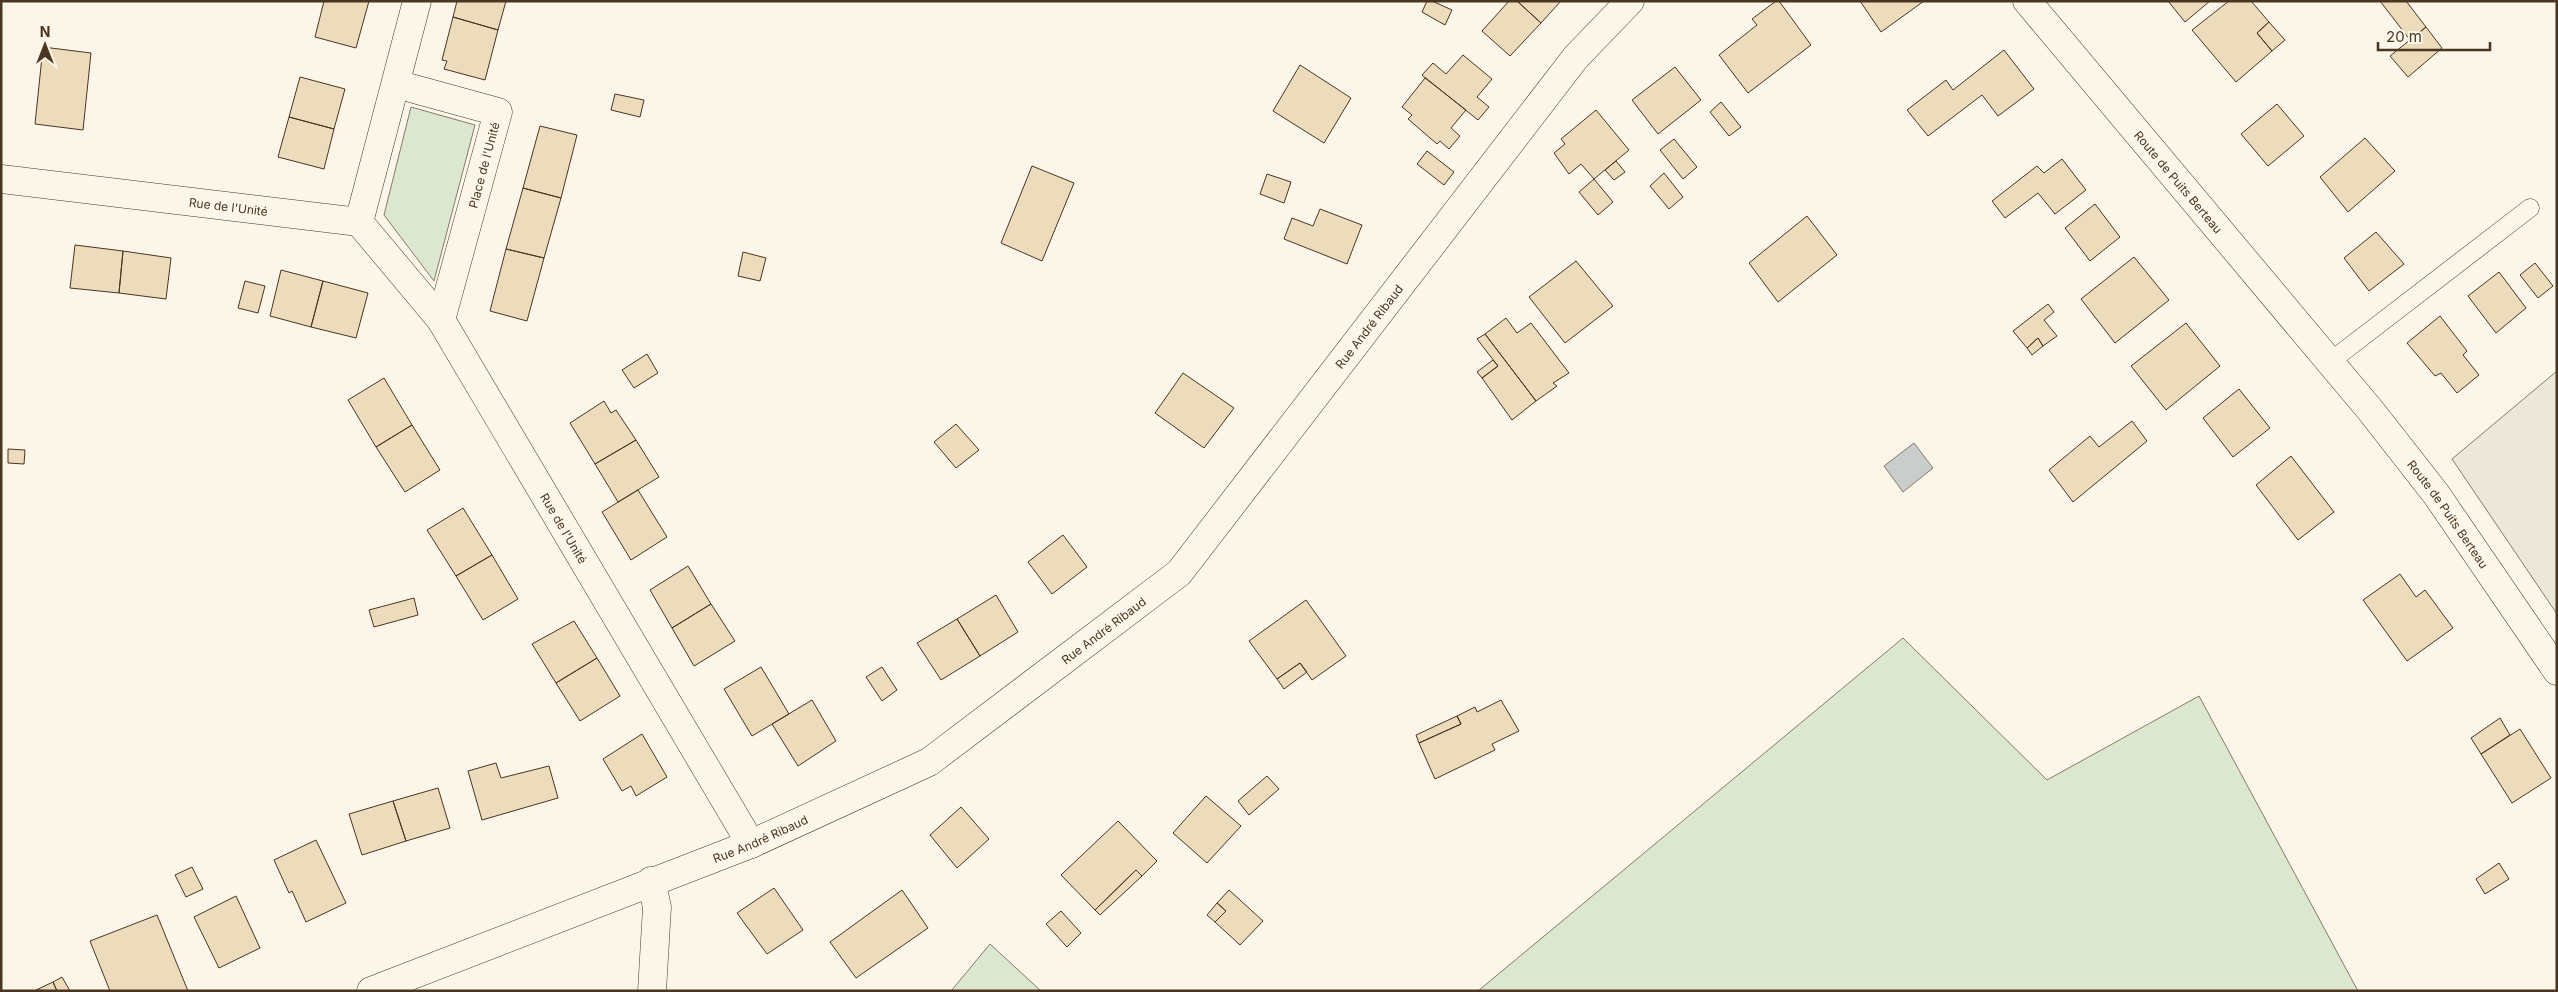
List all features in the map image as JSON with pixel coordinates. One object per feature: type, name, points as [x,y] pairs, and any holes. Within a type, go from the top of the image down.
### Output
[{"type":"street","points":[[359,222],[417,1]]},
{"type":"street","name":"Rue André Ribaud","points":[[371,991],[650,881],[751,844],[929,762],[1179,573],[1576,57],[1630,1]]},
{"type":"street","name":"Route de Puits Berteau","points":[[2027,1],[2331,361],[2436,494],[2557,671]]},
{"type":"street","name":"Place de l'Unité","points":[[396,84],[498,112],[441,320]]},
{"type":"street","name":"Rue de l'Unité","points":[[1,178],[359,222],[441,320],[751,844]]},
{"type":"street","points":[[650,881],[657,906],[652,991]]},
{"type":"lane","points":[[2331,361],[2530,208]]},
{"type":"green space","points":[[411,107],[475,125],[434,281],[384,215]]},
{"type":"green space","points":[[1903,638],[2047,780],[2199,696],[2358,991],[1478,991]]},
{"type":"green space","points":[[990,944],[1041,991],[951,991]]},
{"type":"shaded area","points":[[2557,371],[2557,614],[2452,459]]},
{"type":"shaded area","points":[[1914,443],[1933,468],[1903,492],[1884,466]]},
{"type":"building","points":[[324,1],[369,1],[356,48],[315,37]]},
{"type":"building","points":[[457,1],[506,1],[498,30],[453,17]]},
{"type":"building","points":[[1427,1],[1432,1],[1452,10],[1445,25],[1422,12]]},
{"type":"building","points":[[1509,1],[1517,1],[1541,23],[1510,56],[1482,31]]},
{"type":"building","points":[[1517,1],[1561,1],[1541,23]]},
{"type":"building","points":[[1776,1],[1779,1],[1811,45],[1748,93],[1719,55],[1757,25],[1752,19]]},
{"type":"building","points":[[1860,1],[1924,1],[1881,32]]},
{"type":"building","points":[[2168,1],[2210,1],[2185,22]]},
{"type":"building","points":[[2229,1],[2251,1],[2269,22],[2257,33],[2272,51],[2236,82],[2192,30]]},
{"type":"building","points":[[2380,1],[2406,1],[2426,27],[2410,40]]},
{"type":"building","points":[[453,17],[498,30],[485,80],[444,69],[447,61],[442,60]]},
{"type":"building","points":[[2269,22],[2285,40],[2272,51],[2257,33]]},
{"type":"building","points":[[2426,27],[2442,48],[2408,77],[2390,56]]},
{"type":"building","points":[[43,47],[91,53],[83,130],[35,124]]},
{"type":"building","points":[[2004,50],[2034,89],[1998,116],[1982,95],[1928,136],[1907,110],[1946,80],[1953,90]]},
{"type":"building","points":[[1463,55],[1492,79],[1477,97],[1489,107],[1478,120],[1422,75],[1433,63],[1446,74]]},
{"type":"building","points":[[1300,65],[1351,98],[1324,143],[1273,111]]},
{"type":"building","points":[[1675,67],[1701,100],[1658,134],[1632,100]]},
{"type":"building","points":[[300,77],[345,89],[334,129],[289,117]]},
{"type":"building","points":[[1425,78],[1466,110],[1451,128],[1460,136],[1449,149],[1440,141],[1437,144],[1408,119],[1412,115],[1402,107]]},
{"type":"building","points":[[615,94],[644,100],[640,117],[611,110]]},
{"type":"building","points":[[1721,102],[1741,127],[1729,136],[1710,112]]},
{"type":"building","points":[[2277,104],[2304,136],[2268,166],[2241,134]]},
{"type":"building","points":[[1596,110],[1629,150],[1594,179],[1581,164],[1569,174],[1554,153],[1565,144],[1561,139]]},
{"type":"building","points":[[289,117],[334,129],[324,169],[278,157]]},
{"type":"building","points":[[540,126],[577,135],[561,198],[523,188]]},
{"type":"building","points":[[2365,138],[2395,171],[2348,212],[2320,177]]},
{"type":"building","points":[[1674,139],[1697,167],[1683,179],[1660,150]]},
{"type":"building","points":[[1427,151],[1454,172],[1444,185],[1417,164]]},
{"type":"building","points":[[2062,159],[2086,190],[2055,214],[2038,193],[2005,218],[1992,201],[2037,166],[2044,173]]},
{"type":"building","points":[[1616,161],[1625,172],[1614,180],[1605,170]]},
{"type":"building","points":[[1032,166],[1074,183],[1042,261],[1001,243]]},
{"type":"building","points":[[1664,173],[1683,197],[1669,209],[1650,186]]},
{"type":"building","points":[[1267,174],[1291,182],[1284,203],[1260,194]]},
{"type":"building","points":[[1594,179],[1613,202],[1598,215],[1579,192]]},
{"type":"building","points":[[523,188],[561,198],[544,258],[506,249]]},
{"type":"building","points":[[2095,204],[2120,237],[2090,261],[2065,228]]},
{"type":"building","points":[[1320,209],[1362,225],[1347,264],[1284,239],[1292,218],[1313,226]]},
{"type":"building","points":[[1807,216],[1837,255],[1778,302],[1749,263]]},
{"type":"building","points":[[2376,232],[2404,264],[2369,291],[2344,258]]},
{"type":"building","points":[[75,245],[123,251],[119,293],[70,288]]},
{"type":"building","points":[[506,249],[544,258],[527,321],[490,311]]},
{"type":"building","points":[[123,251],[171,258],[166,299],[119,293]]},
{"type":"building","points":[[743,252],[766,258],[760,281],[738,276]]},
{"type":"building","points":[[2134,257],[2169,300],[2115,343],[2081,299]]},
{"type":"building","points":[[1576,261],[1613,306],[1565,343],[1529,297]]},
{"type":"building","points":[[2535,263],[2553,286],[2538,298],[2520,275]]},
{"type":"building","points":[[281,270],[323,281],[311,327],[270,316]]},
{"type":"building","points":[[2499,272],[2526,308],[2496,333],[2468,296]]},
{"type":"building","points":[[245,281],[265,286],[258,313],[238,308]]},
{"type":"building","points":[[323,281],[368,293],[356,338],[311,327]]},
{"type":"building","points":[[2048,304],[2054,312],[2044,320],[2057,336],[2043,346],[2038,338],[2027,348],[2013,331]]},
{"type":"building","points":[[2440,316],[2467,351],[2463,355],[2479,375],[2457,393],[2441,373],[2435,376],[2407,343]]},
{"type":"building","points":[[1506,318],[1517,333],[1531,323],[1569,373],[1553,383],[1557,386],[1536,401],[1485,334]]},
{"type":"building","points":[[2186,323],[2220,366],[2166,410],[2131,366]]},
{"type":"building","points":[[1485,334],[1536,401],[1512,420],[1482,378],[1498,366],[1477,339]]},
{"type":"building","points":[[2038,338],[2043,346],[2032,355],[2027,348]]},
{"type":"building","points":[[647,354],[658,373],[634,388],[622,370]]},
{"type":"building","points":[[1493,360],[1498,366],[1482,378],[1477,372]]},
{"type":"building","points":[[1183,373],[1234,408],[1204,448],[1155,413]]},
{"type":"building","points":[[384,378],[412,425],[376,447],[348,400]]},
{"type":"building","points":[[2239,389],[2270,428],[2233,457],[2203,418]]},
{"type":"building","points":[[604,401],[611,413],[616,410],[636,440],[595,464],[570,423]]},
{"type":"building","points":[[2132,421],[2147,441],[2073,502],[2049,470],[2090,436],[2099,447]]},
{"type":"building","points":[[956,424],[979,450],[956,468],[934,442]]},
{"type":"building","points":[[412,425],[440,470],[405,492],[376,447]]},
{"type":"building","points":[[636,440],[659,477],[618,502],[595,464]]},
{"type":"building","points":[[8,449],[25,450],[24,464],[8,463]]},
{"type":"building","points":[[2291,456],[2334,512],[2298,540],[2256,485]]},
{"type":"building","points":[[638,490],[667,537],[631,560],[602,512]]},
{"type":"building","points":[[463,508],[492,555],[456,576],[427,530]]},
{"type":"building","points":[[1063,535],[1087,567],[1052,594],[1028,562]]},
{"type":"building","points":[[492,555],[518,599],[483,620],[456,576]]},
{"type":"building","points":[[688,566],[711,604],[672,628],[650,590]]},
{"type":"building","points":[[2400,574],[2416,597],[2425,590],[2453,628],[2407,661],[2363,600]]},
{"type":"building","points":[[996,595],[1018,632],[980,656],[957,619]]},
{"type":"building","points":[[414,598],[418,615],[374,627],[369,610]]},
{"type":"building","points":[[1306,600],[1346,656],[1312,680],[1300,663],[1277,679],[1249,641]]},
{"type":"building","points":[[711,604],[735,641],[694,666],[672,628]]},
{"type":"building","points":[[957,619],[980,656],[941,680],[917,643]]},
{"type":"building","points":[[574,621],[597,658],[556,683],[532,644]]},
{"type":"building","points":[[597,658],[620,696],[580,721],[556,683]]},
{"type":"building","points":[[1300,663],[1307,672],[1284,689],[1277,679]]},
{"type":"building","points":[[761,667],[789,714],[752,736],[724,689]]},
{"type":"building","points":[[882,667],[897,690],[882,701],[866,677]]},
{"type":"building","points":[[812,700],[836,741],[798,766],[772,724]]},
{"type":"building","points":[[1501,700],[1519,731],[1492,744],[1495,750],[1435,779],[1419,743],[1461,724],[1457,716],[1475,707],[1477,712]]},
{"type":"building","points":[[1457,716],[1461,724],[1419,743],[1416,735]]},
{"type":"building","points":[[2500,718],[2510,735],[2481,754],[2471,738]]},
{"type":"building","points":[[2520,729],[2551,778],[2512,803],[2481,754]]},
{"type":"building","points":[[642,734],[667,777],[636,796],[631,786],[622,791],[603,759]]},
{"type":"building","points":[[496,763],[501,778],[549,766],[558,798],[482,820],[468,771]]},
{"type":"building","points":[[1267,776],[1279,789],[1249,815],[1238,801]]},
{"type":"building","points":[[438,788],[450,828],[406,841],[393,801]]},
{"type":"building","points":[[1206,796],[1241,826],[1207,863],[1173,833]]},
{"type":"building","points":[[393,801],[406,841],[362,855],[349,814]]},
{"type":"building","points":[[961,807],[989,839],[957,868],[930,835]]},
{"type":"building","points":[[1118,821],[1157,861],[1142,876],[1136,870],[1095,910],[1061,875]]},
{"type":"building","points":[[316,840],[346,903],[306,922],[292,891],[289,893],[274,860]]},
{"type":"building","points":[[2499,863],[2509,879],[2485,894],[2476,879]]},
{"type":"building","points":[[192,867],[203,889],[186,897],[175,875]]},
{"type":"building","points":[[1136,870],[1142,876],[1100,915],[1095,910]]},
{"type":"building","points":[[774,888],[803,930],[767,954],[737,913]]},
{"type":"building","points":[[902,890],[928,928],[856,978],[830,942]]},
{"type":"building","points":[[1229,890],[1263,921],[1240,945],[1215,922],[1226,911],[1217,903]]},
{"type":"building","points":[[236,896],[260,948],[219,968],[194,917]]},
{"type":"building","points":[[1217,903],[1226,911],[1215,922],[1207,915]]},
{"type":"building","points":[[1061,911],[1081,933],[1067,947],[1046,924]]},
{"type":"building","points":[[157,915],[188,991],[110,991],[90,941]]},
{"type":"building","points":[[62,977],[70,991],[57,991],[53,982]]},
{"type":"building","points":[[53,982],[57,991],[36,990]]}]
